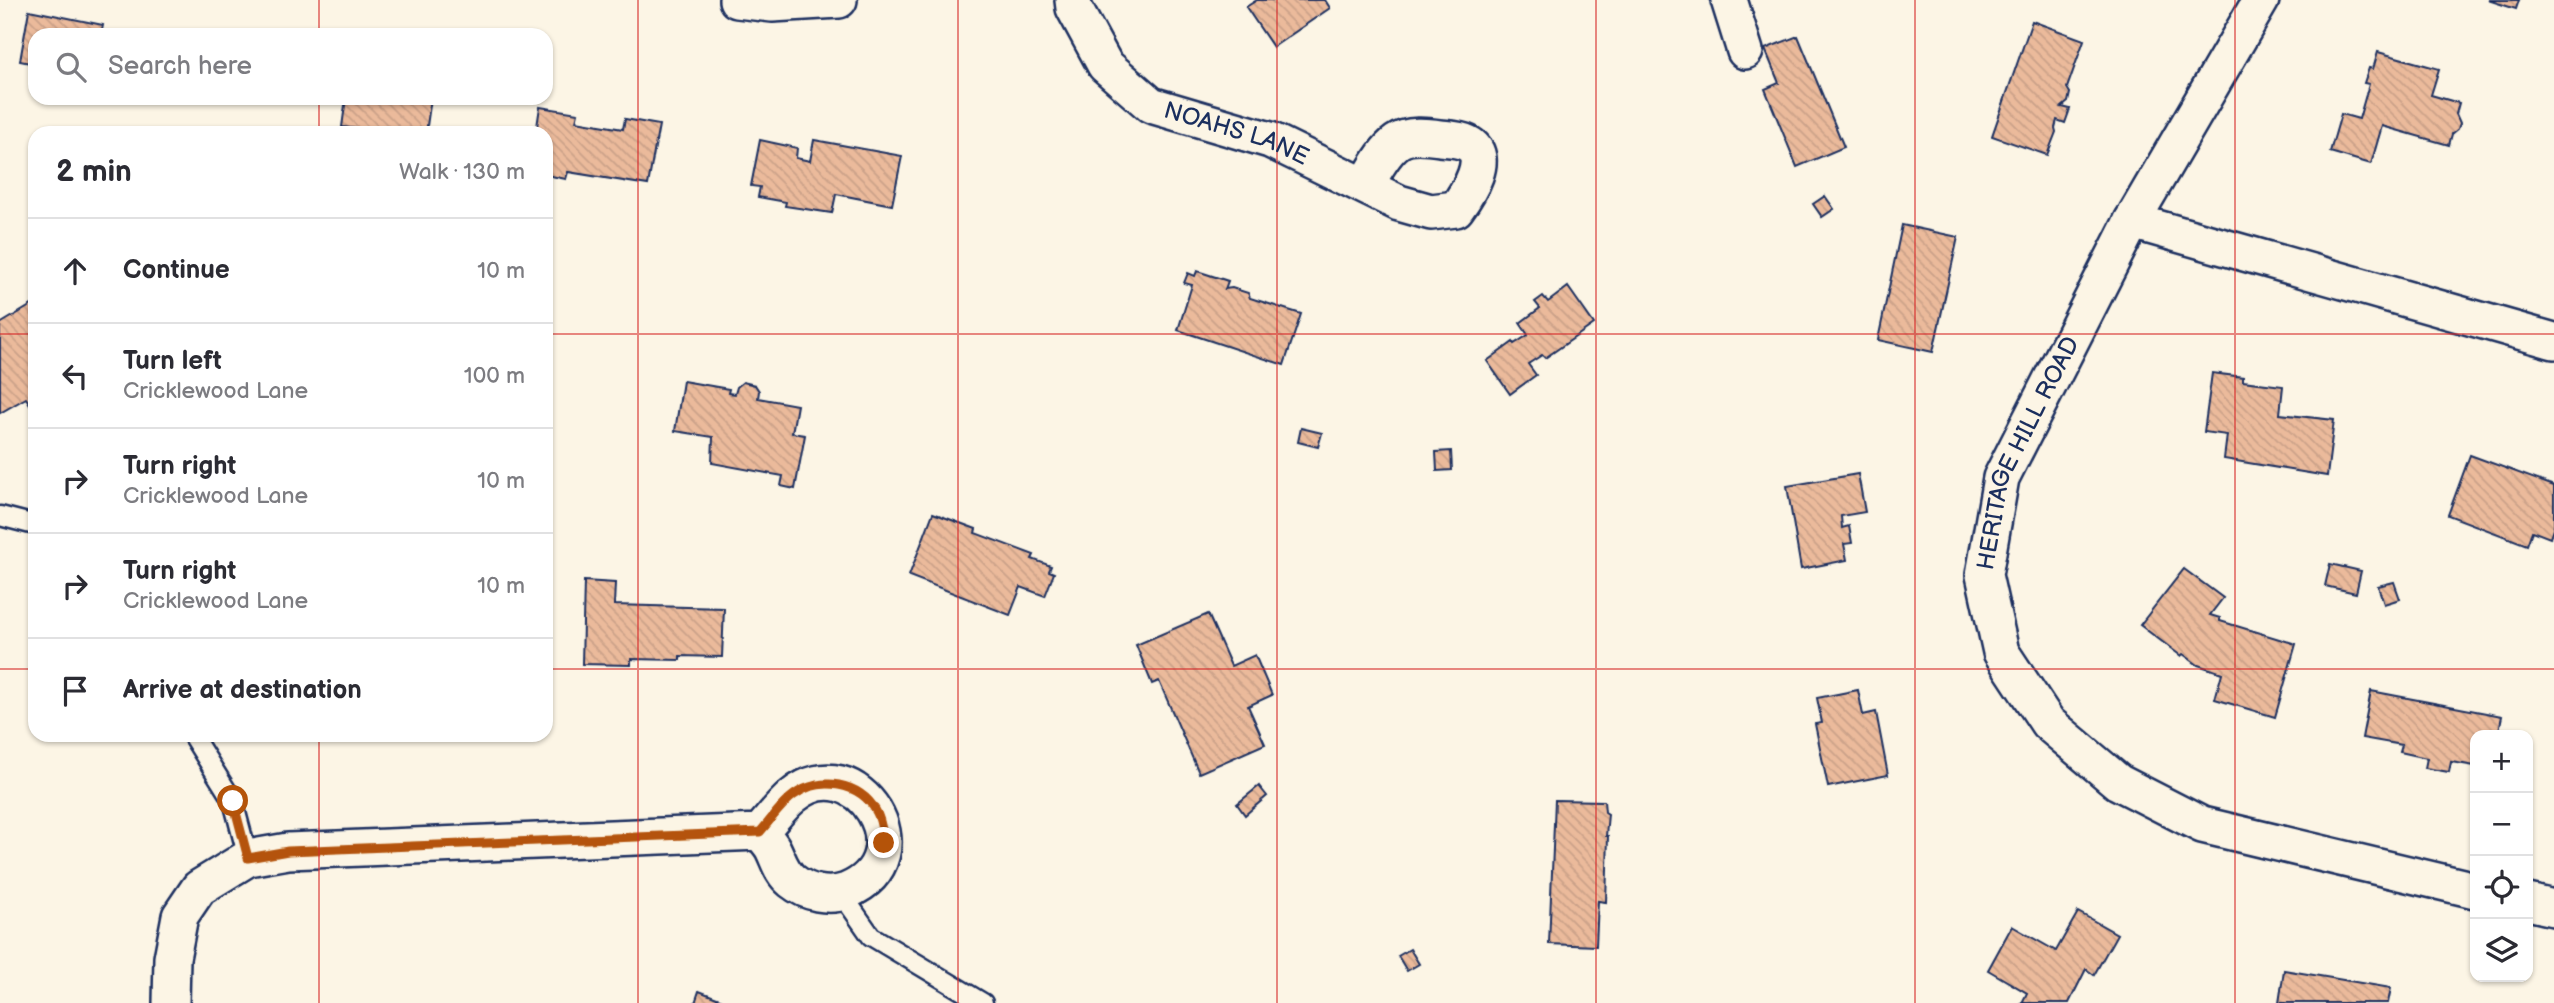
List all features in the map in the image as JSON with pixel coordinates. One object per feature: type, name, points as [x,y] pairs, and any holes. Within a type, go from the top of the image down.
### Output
[{"type":"street","points":[[737,0],[772,4],[839,0]]},
{"type":"street","name":"NOAHS LANE","points":[[1073,0],[1074,8],[1105,65],[1151,106],[1270,140],[1365,187]]},
{"type":"street","points":[[1729,0],[1745,51]]},
{"type":"street","name":"HERITAGE HILL ROAD","points":[[2261,0],[2132,221],[2001,478],[1984,575],[2001,652],[2048,723],[2118,782],[2202,825],[2470,889]]},
{"type":"street","points":[[2132,221],[2554,341]]},
{"type":"street","points":[[171,1003],[172,958],[180,916],[199,888],[248,858],[301,850],[760,832],[793,796],[810,786],[829,783],[849,787],[864,796],[876,809],[882,825],[884,843],[879,860],[870,875],[857,886],[841,893],[822,895],[805,890],[789,879],[779,865],[773,847],[760,832]]},
{"type":"street","points":[[2533,903],[2554,908]]},
{"type":"lane","points":[[0,516],[28,523]]},
{"type":"lane","points":[[196,742],[233,801],[248,858]]},
{"type":"lane","points":[[841,893],[871,936],[983,1003]]},
{"type":"building","points":[[1257,0],[1325,0],[1330,8],[1273,47],[1246,7]]},
{"type":"building","points":[[2488,0],[2519,0],[2516,9]]},
{"type":"building","points":[[29,10],[103,25],[102,28],[28,28],[28,63],[20,61]]},
{"type":"building","points":[[2032,21],[2084,40],[2067,88],[2070,93],[2068,102],[2062,107],[2070,109],[2065,123],[2057,120],[2056,132],[2047,155],[1992,136]]},
{"type":"building","points":[[1798,36],[1844,147],[1797,167],[1765,89],[1779,83],[1765,49]]},
{"type":"building","points":[[2378,52],[2439,69],[2431,95],[2459,103],[2456,114],[2460,123],[2452,134],[2449,145],[2382,126],[2371,164],[2330,152],[2341,114],[2359,119],[2369,84],[2364,83],[2369,68],[2373,69]]},
{"type":"building","points":[[345,105],[430,105],[427,126],[342,126]]},
{"type":"building","points":[[540,107],[578,113],[576,121],[623,129],[625,119],[659,125],[648,185],[568,172],[566,179],[553,176],[553,126],[537,126]]},
{"type":"building","points":[[760,140],[797,148],[796,158],[810,161],[814,140],[902,156],[892,205],[836,194],[832,213],[785,206],[786,202],[758,197],[760,187],[751,186]]},
{"type":"building","points":[[1825,196],[1834,209],[1822,217],[1813,204]]},
{"type":"building","points":[[1902,225],[1958,237],[1933,352],[1878,340]]},
{"type":"building","points":[[1197,271],[1228,281],[1225,289],[1232,288],[1248,293],[1250,298],[1301,314],[1284,365],[1178,330],[1192,285],[1184,283],[1188,273],[1195,276]]},
{"type":"building","points":[[1568,287],[1594,324],[1545,358],[1542,355],[1528,364],[1536,375],[1510,394],[1487,361],[1513,342],[1514,344],[1528,335],[1520,323],[1540,308],[1535,302],[1543,296],[1548,302]]},
{"type":"building","points":[[28,307],[28,401],[26,398],[0,413],[0,324]]},
{"type":"building","points":[[2212,373],[2243,377],[2243,381],[2283,386],[2280,414],[2334,420],[2327,476],[2224,459],[2227,435],[2204,432]]},
{"type":"building","points":[[683,381],[729,389],[728,393],[735,394],[737,387],[743,382],[755,385],[759,391],[758,398],[797,405],[792,433],[805,435],[795,489],[781,486],[783,476],[712,463],[713,437],[675,431]]},
{"type":"building","points":[[1301,428],[1322,433],[1318,447],[1298,442]]},
{"type":"building","points":[[1451,451],[1452,470],[1437,471],[1436,452]]},
{"type":"building","points":[[2470,455],[2554,486],[2554,526],[2550,538],[2532,531],[2527,545],[2448,515]]},
{"type":"building","points":[[1858,474],[1865,512],[1841,516],[1842,528],[1849,526],[1852,543],[1844,544],[1847,560],[1801,569],[1787,486]]},
{"type":"building","points":[[933,513],[976,529],[975,533],[1034,555],[1032,559],[1051,566],[1049,571],[1054,573],[1045,596],[1021,587],[1010,615],[909,576]]},
{"type":"building","points":[[2330,564],[2361,571],[2356,593],[2325,586]]},
{"type":"building","points":[[2184,569],[2223,598],[2210,615],[2220,618],[2220,621],[2296,644],[2275,717],[2215,699],[2222,673],[2198,665],[2183,654],[2181,656],[2140,625]]},
{"type":"building","points":[[584,581],[615,583],[614,605],[724,608],[722,657],[631,659],[631,665],[582,664]]},
{"type":"building","points":[[2394,582],[2400,599],[2384,604],[2378,586]]},
{"type":"building","points":[[1208,614],[1231,666],[1255,655],[1272,695],[1248,706],[1265,744],[1199,773],[1159,681],[1152,684],[1136,645]]},
{"type":"building","points":[[1858,690],[1863,715],[1876,712],[1888,775],[1828,787],[1815,724],[1822,723],[1817,698]]},
{"type":"building","points":[[2371,691],[2502,716],[2499,730],[2470,730],[2470,765],[2451,762],[2449,772],[2425,768],[2427,758],[2400,752],[2402,745],[2362,738]]},
{"type":"building","points":[[1259,786],[1267,796],[1245,815],[1237,804]]},
{"type":"building","points":[[1555,800],[1604,801],[1605,812],[1608,814],[1606,902],[1598,901],[1596,946],[1549,944]]},
{"type":"building","points":[[2078,912],[2117,934],[2094,975],[2086,969],[2069,1003],[2022,1003],[2027,993],[1988,970],[2012,926],[2056,951]]},
{"type":"building","points":[[1410,949],[1419,964],[1407,971],[1398,956]]},
{"type":"building","points":[[2284,970],[2391,988],[2388,1003],[2279,1003]]},
{"type":"building","points":[[699,991],[730,1003],[695,1003]]},
{"type":"route","points":[[233,801],[248,858],[288,851],[760,832],[793,796],[810,786],[829,783],[849,787],[864,796],[876,809],[882,825],[884,843]]}]
